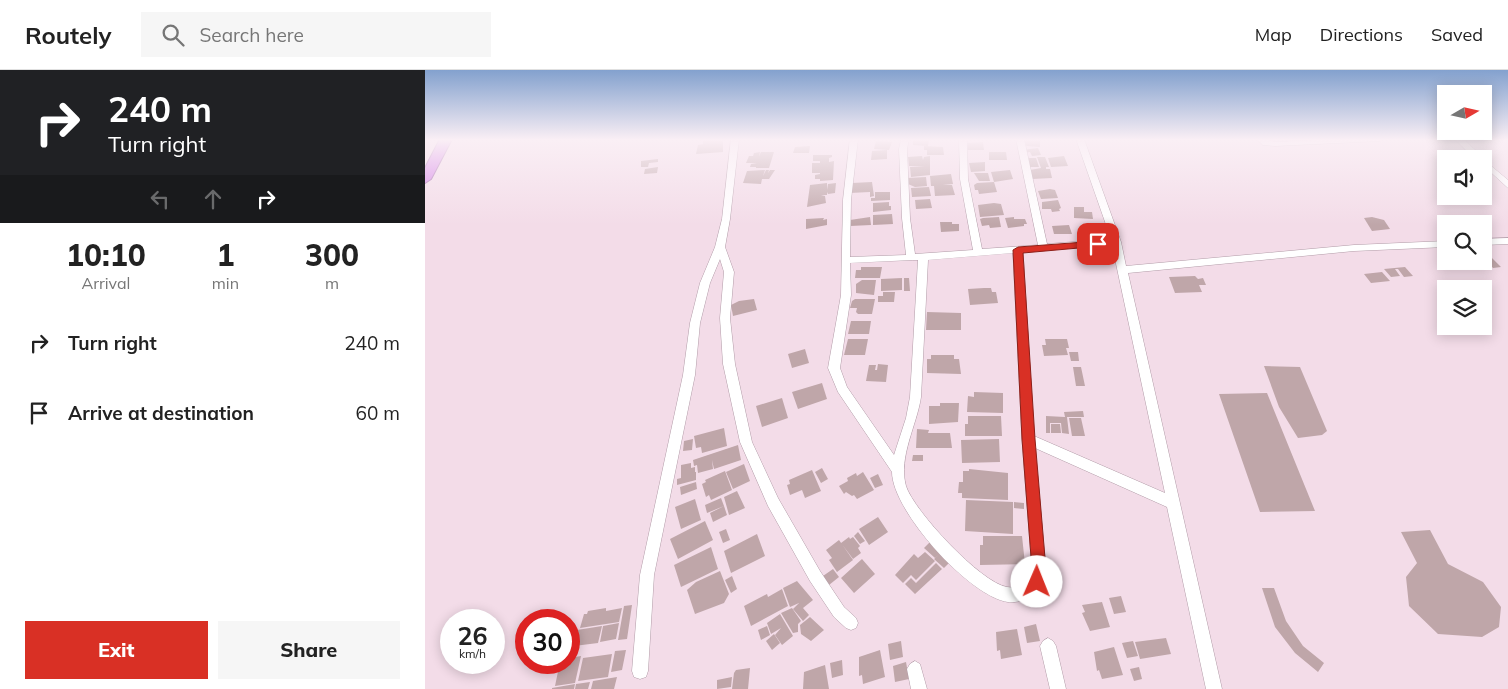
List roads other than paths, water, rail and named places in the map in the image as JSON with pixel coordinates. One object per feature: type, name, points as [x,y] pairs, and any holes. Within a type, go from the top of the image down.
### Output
[{"type":"highway","points":[[425,179],[431,168]]},
{"type":"street","points":[[640,671],[647,575],[689,375],[695,323],[705,283],[720,247],[726,218],[732,168]]},
{"type":"street","points":[[850,168],[845,260],[846,295],[833,368],[842,389],[897,470],[904,495],[916,516],[982,583],[1005,594],[1020,594],[1037,582],[1039,570],[1028,439],[1018,250]]},
{"type":"street","points":[[897,470],[914,410],[920,357],[919,321],[923,284],[906,218],[904,168]]},
{"type":"street","points":[[964,168],[964,179],[978,252]]},
{"type":"street","points":[[1027,168],[1043,247]]},
{"type":"street","points":[[1090,168],[1116,242],[1123,270],[1214,689]]},
{"type":"street","points":[[1492,170],[1508,185]]},
{"type":"street","points":[[1492,242],[1508,241]]},
{"type":"street","points":[[845,260],[917,258],[1116,242]]},
{"type":"street","points":[[1123,270],[1354,248],[1437,244]]},
{"type":"street","points":[[720,247],[729,272],[725,318],[729,364],[746,442],[773,502],[815,576],[839,612],[851,623]]},
{"type":"street","points":[[1028,439],[1173,503]]},
{"type":"street","points":[[1048,646],[1058,689]]},
{"type":"street","points":[[915,669],[919,689]]}]
